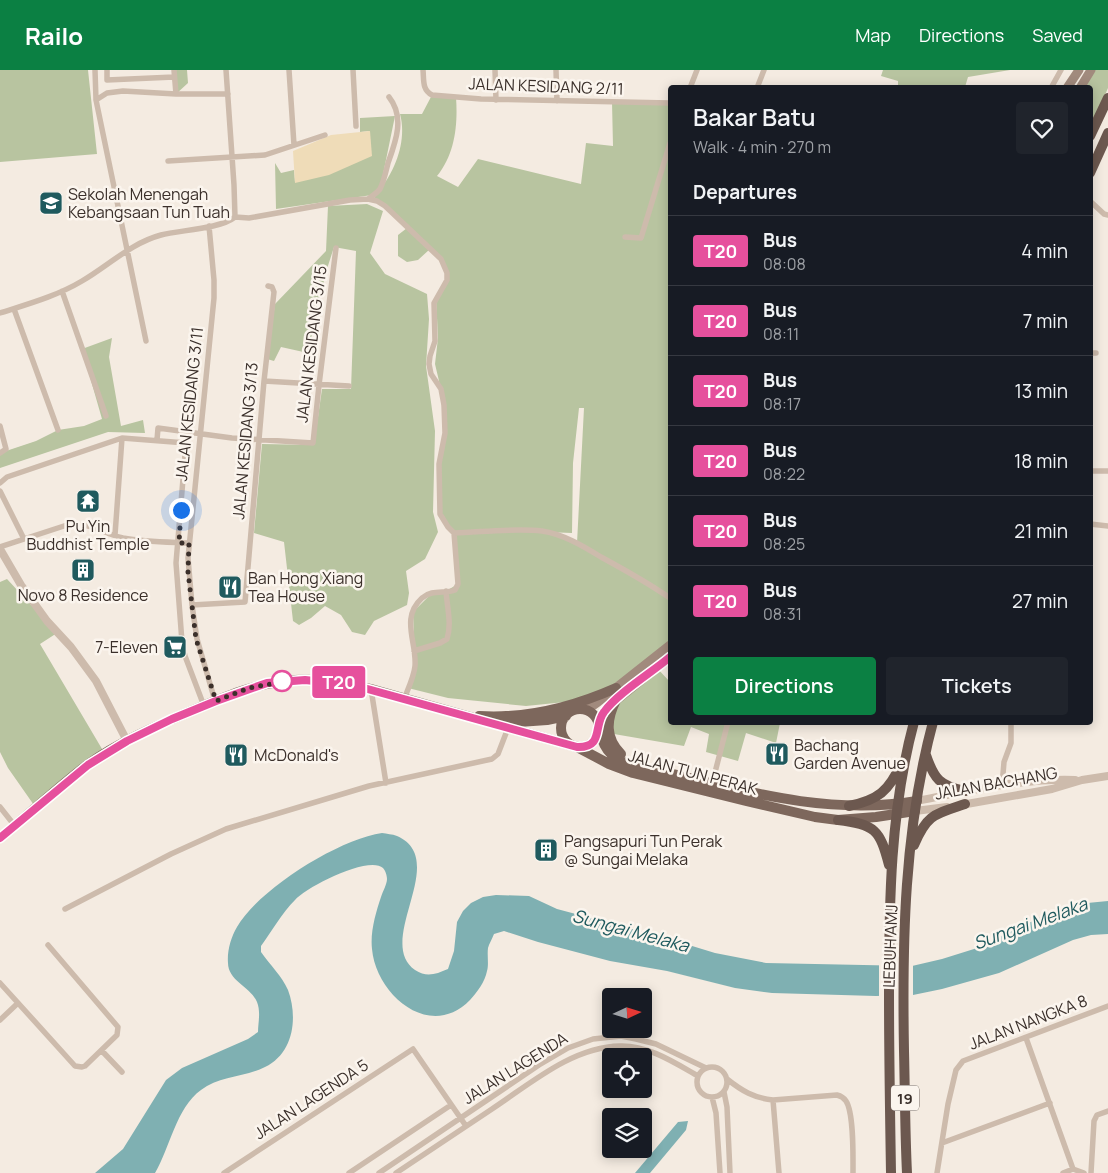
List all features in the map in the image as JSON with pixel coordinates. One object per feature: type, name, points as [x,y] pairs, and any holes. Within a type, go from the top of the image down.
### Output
[{"type":"highway","points":[[1093,130],[1108,98]]},
{"type":"highway","points":[[1093,166],[1108,133]]},
{"type":"highway","name":"LEBUH AMJ","points":[[891,1173],[889,1023],[890,871],[896,815],[906,754],[913,725]]},
{"type":"highway","name":"LEBUH AMJ","points":[[907,1173],[904,939],[909,859],[915,811],[931,725]]},
{"type":"highway","points":[[925,751],[931,772],[936,778],[947,786],[965,791]]},
{"type":"highway","points":[[849,806],[864,803],[884,792],[892,782],[906,754]]},
{"type":"highway","points":[[909,859],[921,829],[926,822],[940,812],[964,804]]},
{"type":"highway","points":[[838,820],[862,823],[876,831],[883,844],[890,871]]},
{"type":"main road","points":[[1069,85],[1079,70]]},
{"type":"main road","points":[[1082,85],[1091,70]]},
{"type":"main road","points":[[668,647],[591,707],[576,710],[566,716],[561,732],[567,742],[577,747],[588,745],[592,742],[596,738],[603,713],[616,700],[668,659]]},
{"type":"main road","name":"JALAN TUN PERAK","points":[[0,838],[88,765],[127,741],[249,688],[286,681],[324,681],[371,689],[577,747],[609,764],[633,773],[746,802],[838,820],[896,815],[915,811]]},
{"type":"main road","points":[[463,716],[510,716],[557,709],[616,688]]},
{"type":"main road","points":[[616,700],[611,711],[608,733],[618,752],[636,765]]},
{"type":"main road","points":[[582,709],[591,713],[599,726]]},
{"type":"main road","name":"JALAN TUN PERAK","points":[[489,723],[547,720],[566,716]]},
{"type":"main road","name":"JALAN TUN PERAK","points":[[599,726],[604,745],[612,754],[626,762],[712,784],[793,801],[849,806],[877,806],[917,801]]},
{"type":"street","points":[[95,70],[96,100],[146,341]]},
{"type":"street","points":[[107,70],[107,80],[174,73],[176,94]]},
{"type":"street","points":[[226,70],[234,217]]},
{"type":"street","points":[[289,70],[294,145]]},
{"type":"street","points":[[352,70],[356,126]]},
{"type":"street","name":"JALAN KESIDANG 2/11","points":[[423,70],[424,89],[432,95],[496,100],[668,103]]},
{"type":"street","points":[[495,70],[496,100]]},
{"type":"street","points":[[556,70],[557,101]]},
{"type":"street","points":[[691,85],[697,70]]},
{"type":"street","points":[[758,85],[764,70]]},
{"type":"street","points":[[1053,85],[1062,70]]},
{"type":"street","points":[[96,100],[107,93],[122,90],[176,94],[228,94]]},
{"type":"street","points":[[368,199],[379,191],[396,136],[397,113],[394,103],[389,97]]},
{"type":"street","points":[[168,161],[265,155],[325,135]]},
{"type":"street","points":[[625,237],[641,238],[668,150]]},
{"type":"street","points":[[0,313],[62,291],[96,273],[128,250],[157,236],[209,226],[231,220],[234,217],[249,218],[350,200],[368,199],[377,201],[385,206],[441,259],[447,273],[447,280],[434,303],[435,341],[429,364],[431,374],[440,389],[444,405],[445,433],[439,464],[440,514],[454,533],[458,584],[456,590],[436,592],[422,598],[413,612],[410,623],[415,664],[414,673],[404,699]]},
{"type":"street","points":[[1093,204],[1104,214],[1108,215]]},
{"type":"street","name":"JALAN KESIDANG 3/11","points":[[209,226],[214,298],[189,543],[188,572],[200,652],[216,701]]},
{"type":"street","name":"JALAN KESIDANG 3/15","points":[[260,440],[313,443],[318,385],[336,248]]},
{"type":"street","name":"JALAN KESIDANG 3/13","points":[[192,605],[245,602],[264,381],[274,292],[272,287],[268,286]]},
{"type":"street","points":[[62,291],[106,416]]},
{"type":"street","points":[[14,308],[58,430]]},
{"type":"street","points":[[264,381],[349,386]]},
{"type":"street","points":[[0,426],[6,444],[6,449],[0,452]]},
{"type":"street","points":[[156,440],[158,428],[260,440]]},
{"type":"street","points":[[115,535],[122,438]]},
{"type":"street","points":[[0,482],[8,477],[122,438],[186,443],[176,563],[182,642],[185,656],[204,706]]},
{"type":"street","points":[[1093,471],[1108,470]]},
{"type":"street","points":[[0,491],[24,539]]},
{"type":"street","points":[[127,741],[96,681],[71,647],[41,614],[21,585],[0,548],[67,525],[78,524],[88,525],[115,535],[147,541],[189,543]]},
{"type":"street","points":[[1093,524],[1108,526]]},
{"type":"street","points":[[454,533],[528,531],[554,534],[578,544],[646,581],[668,597]]},
{"type":"street","points":[[414,650],[440,643],[447,639],[449,622],[446,591]]},
{"type":"street","points":[[371,689],[386,783]]},
{"type":"street","points":[[712,784],[727,725]]},
{"type":"street","points":[[1002,786],[1004,762],[1011,743],[1011,725]]},
{"type":"street","points":[[65,908],[171,854],[226,829],[369,786],[492,759],[498,754],[508,728]]},
{"type":"street","name":"JALAN BACHANG","points":[[915,811],[1052,789],[1082,780],[1108,776]]},
{"type":"street","name":"JALAN BACHANG","points":[[917,801],[965,791],[1052,779],[1082,780]]},
{"type":"street","points":[[0,807],[2,815],[15,826]]},
{"type":"street","points":[[0,982],[75,1066],[85,1066],[116,1035],[118,1027],[48,945]]},
{"type":"street","points":[[0,1020],[18,1003]]},
{"type":"street","name":"JALAN NANGKA 8","points":[[942,1143],[956,1070],[963,1061],[1108,1006]]},
{"type":"street","name":"JALAN LAGENDA","points":[[379,1173],[546,1061],[568,1048],[593,1039],[621,1036],[656,1044],[706,1068]]},
{"type":"street","points":[[1026,1038],[1073,1169]]},
{"type":"street","name":"JALAN LAGENDA","points":[[396,1173],[546,1073],[580,1054],[622,1046],[636,1048],[669,1059],[698,1076]]},
{"type":"street","name":"JALAN LAGENDA 5","points":[[224,1173],[413,1049],[451,1105]]},
{"type":"street","points":[[102,1051],[122,1072]]},
{"type":"street","points":[[724,1092],[712,1097],[704,1095],[697,1085],[698,1076],[706,1068],[718,1068],[727,1079],[746,1093],[773,1100],[837,1095],[842,1097],[846,1100],[850,1114],[853,1173]]},
{"type":"street","points":[[727,1079],[724,1092],[727,1106],[730,1173]]},
{"type":"street","points":[[712,1097],[716,1113],[720,1173]]},
{"type":"street","points":[[773,1100],[779,1173]]},
{"type":"street","points":[[937,1173],[942,1143],[1050,1103]]},
{"type":"street","points":[[349,1173],[451,1105],[466,1126]]},
{"type":"street","points":[[1091,1173],[1094,1120],[1097,1115],[1106,1111]]},
{"type":"street","points":[[1063,1173],[1073,1169],[1084,1173]]},
{"type":"green space","points":[[0,70],[88,70],[97,154],[0,162]]},
{"type":"green space","points":[[174,70],[187,70],[188,83],[176,94]]},
{"type":"green space","points":[[883,70],[1010,70],[968,77],[966,85],[898,85],[898,81],[881,76]]},
{"type":"green space","points":[[1093,70],[1108,70],[1108,88],[1093,123],[1093,85],[1083,85]]},
{"type":"green space","points":[[432,95],[456,97],[454,139],[448,158],[437,176],[458,187],[478,159],[581,184],[586,143],[613,146],[612,102],[668,103],[668,659],[657,668],[668,680],[668,725],[780,725],[776,743],[746,733],[738,761],[706,752],[709,734],[691,727],[684,746],[608,733],[611,711],[604,698],[526,706],[448,698],[408,688],[415,664],[413,612],[431,594],[446,591],[458,584],[454,533],[440,514],[439,464],[445,433],[439,381],[435,364],[438,338],[436,298],[447,280],[441,259],[430,249],[418,260],[407,262],[398,256],[398,235],[407,228],[372,195],[276,209],[275,163],[281,173],[294,170],[295,182],[370,131],[360,132],[360,118],[395,116],[380,189],[391,173],[399,154],[402,134],[400,114],[422,114]],"holes":[[[579,408],[584,408],[577,543],[546,532],[572,533],[573,463]]]},
{"type":"green space","points":[[367,204],[383,211],[370,253],[385,274],[427,294],[429,319],[426,366],[435,431],[433,512],[438,532],[425,559],[406,571],[409,593],[407,605],[374,621],[365,635],[352,632],[341,615],[325,606],[299,625],[293,621],[284,542],[254,533],[262,444],[314,445],[322,389],[351,389],[356,251],[334,247],[326,272],[308,353],[281,347],[274,361],[267,359],[275,304],[326,251],[328,206]]},
{"type":"green space","points":[[112,338],[109,357],[121,426],[143,420],[145,433],[108,432],[0,468],[0,453],[36,441],[58,430],[84,426],[102,419],[82,349]]},
{"type":"green space","points":[[7,579],[57,633],[40,644],[105,754],[36,808],[8,768],[0,752],[0,582]]},
{"type":"sand","points":[[370,131],[372,156],[329,175],[295,183],[293,151],[331,135]]},
{"type":"water","name":"Sungai Melaka","points":[[382,833],[397,836],[412,847],[417,863],[416,881],[402,940],[405,957],[415,970],[428,975],[448,969],[454,951],[457,922],[463,911],[471,903],[483,897],[496,895],[529,896],[557,909],[715,953],[766,963],[912,966],[974,949],[1058,909],[1077,904],[1108,901],[1108,934],[1091,935],[1073,940],[999,973],[942,989],[913,995],[876,996],[772,993],[735,988],[667,971],[610,961],[504,931],[494,934],[488,948],[486,975],[475,994],[470,1000],[454,1011],[438,1016],[422,1014],[408,1007],[394,996],[383,982],[376,966],[372,942],[375,916],[386,883],[386,873],[383,868],[376,865],[352,869],[338,874],[301,894],[286,911],[261,946],[261,952],[283,980],[291,1000],[293,1023],[288,1044],[282,1053],[275,1061],[265,1067],[208,1085],[192,1098],[179,1118],[155,1173],[95,1173],[123,1149],[166,1080],[182,1068],[248,1039],[258,1032],[259,1014],[257,1002],[250,992],[232,975],[228,963],[233,935],[248,912],[281,882],[323,855],[364,837]]},
{"type":"water","points":[[688,1121],[686,1130],[650,1173],[635,1173],[648,1158],[652,1158],[652,1153],[678,1122]]},
{"type":"pier","points":[[879,962],[913,963],[913,998],[879,998]]},
{"type":"bus line","name":"T20","points":[[0,838],[88,765],[127,741],[172,719],[234,693],[267,683],[305,680],[339,682],[371,689],[463,716],[582,747],[588,745],[596,738],[599,728],[598,724],[607,708],[668,659]]},
{"type":"place","name":"Sekolah Menengah Kebangsaan Tun Tuah","points":[[51,203]]},
{"type":"place","name":"Pu Yin Buddhist Temple","points":[[88,501]]},
{"type":"place","name":"Novo 8 Residence","points":[[83,570]]},
{"type":"place","name":"Ban Hong Xiang Tea House","points":[[230,587]]},
{"type":"place","name":"7-Eleven","points":[[175,647]]},
{"type":"place","name":"Bachang Garden Avenue","points":[[777,754]]},
{"type":"place","name":"McDonald's","points":[[236,755]]},
{"type":"place","name":"Pangsapuri Tun Perak @ Sungai Melaka","points":[[546,850]]},
{"type":"route","points":[[181,510],[179,543],[189,543],[188,572],[196,639],[216,701],[249,688],[267,683],[286,681],[282,681]]}]
